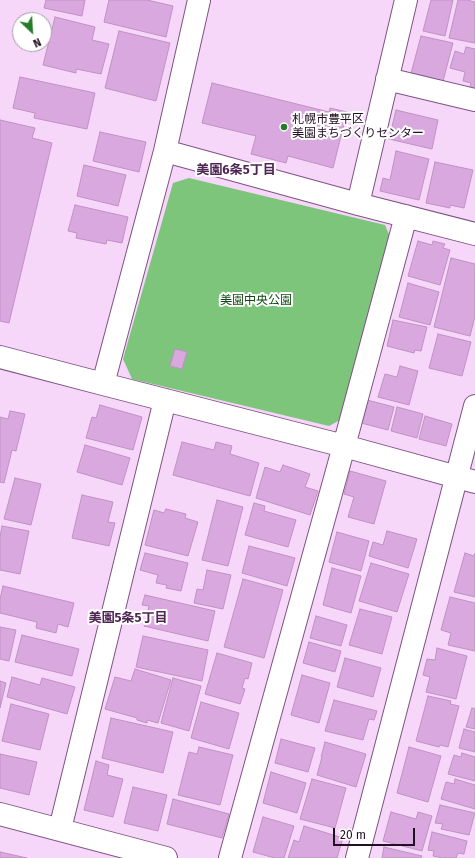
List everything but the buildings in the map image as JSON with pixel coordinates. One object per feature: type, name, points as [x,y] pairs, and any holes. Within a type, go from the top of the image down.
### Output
[{"type":"street","points":[[103,384],[165,151],[200,0]]},
{"type":"street","points":[[358,204],[406,0]]},
{"type":"street","points":[[387,79],[475,100]]},
{"type":"street","points":[[165,151],[358,204],[475,234]]},
{"type":"street","points":[[230,858],[406,216]]},
{"type":"street","points":[[0,357],[344,446],[466,480]]},
{"type":"street","points":[[60,830],[165,400]]},
{"type":"street","points":[[357,858],[466,480],[475,406]]},
{"type":"street","points":[[0,814],[160,857]]},
{"type":"green space","name":"美園中央公園","points":[[189,178],[385,225],[391,239],[342,419],[329,426],[132,379],[123,359],[173,183]]},
{"type":"place","name":"札幌市豊平区 美園まちづくりセンター","points":[[284,127]]},
{"type":"district","name":"美園6条5丁目","points":[[236,170]]},
{"type":"district","name":"美園5条5丁目","points":[[128,618]]}]
